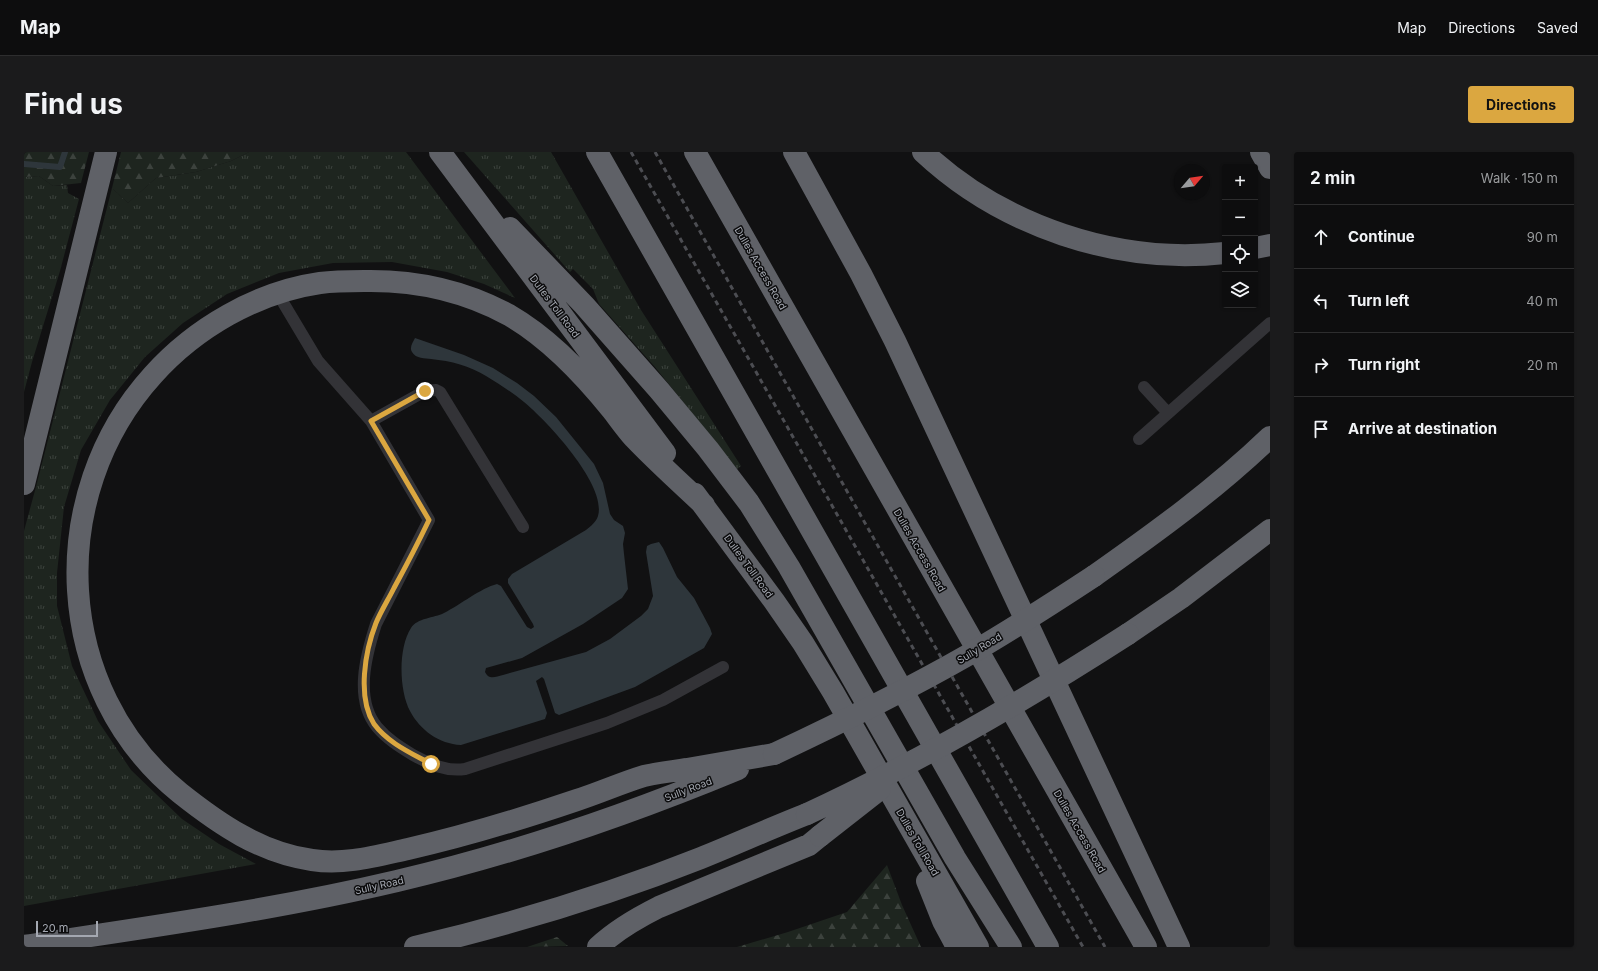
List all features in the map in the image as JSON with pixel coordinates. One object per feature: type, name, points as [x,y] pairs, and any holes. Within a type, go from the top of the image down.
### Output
[{"type":"highway","points":[[24,484],[106,152]]},
{"type":"highway","name":"Dulles Toll Road","points":[[440,152],[704,505],[803,643],[833,692],[978,947]]},
{"type":"highway","points":[[597,152],[1048,947]]},
{"type":"highway","name":"Dulles Access Road","points":[[695,152],[1146,947]]},
{"type":"highway","points":[[794,152],[861,274],[898,348],[1179,947]]},
{"type":"highway","points":[[923,152],[956,179],[1004,210],[1058,233],[1090,242],[1136,251],[1162,254],[1222,253]]},
{"type":"highway","points":[[1260,152],[1270,168]]},
{"type":"highway","points":[[457,175],[532,250],[584,305],[684,421],[749,503],[789,567],[951,851],[1011,947]]},
{"type":"highway","points":[[1258,247],[1270,245]]},
{"type":"highway","points":[[704,505],[630,435],[592,387],[555,349],[535,332],[486,303],[429,286],[376,280],[322,283],[298,287],[236,311],[216,322],[182,346],[150,377],[125,411],[112,433],[92,481],[85,506],[77,556],[77,578],[82,628],[87,653],[107,703],[133,744],[155,771],[215,820],[260,845],[283,854],[312,860],[334,862],[353,861],[398,852],[496,826],[645,776],[774,754]]},
{"type":"highway","name":"Sully Road","points":[[24,946],[284,905],[369,888],[447,869],[614,818],[774,754],[857,714],[930,676],[969,654],[1094,576],[1156,532],[1197,500],[1236,468],[1270,437]]},
{"type":"highway","points":[[415,947],[482,931],[523,919],[638,881],[700,858],[806,814],[860,789],[918,759],[1032,695],[1128,634],[1181,598],[1270,530]]},
{"type":"highway","points":[[598,947],[620,930],[652,910],[809,845],[918,759]]},
{"type":"highway","points":[[897,805],[943,921],[957,947]]},
{"type":"lane","points":[[278,294],[318,361],[371,421],[429,520],[376,624],[367,660],[364,688],[366,706],[373,722],[391,741],[438,767],[459,770],[465,769],[607,723],[663,700],[723,667]]},
{"type":"lane","points":[[1139,439],[1270,323]]},
{"type":"lane","points":[[1144,387],[1168,413]]},
{"type":"lane","points":[[371,421],[425,391],[436,390],[440,392],[523,526]]},
{"type":"green space","points":[[24,152],[89,152],[81,183],[53,186],[39,176],[24,177]]},
{"type":"green space","points":[[121,152],[249,152],[231,161],[196,172],[156,178],[128,203],[112,188]]},
{"type":"green space","points":[[249,152],[406,152],[515,298],[484,284],[447,272],[392,262],[333,263],[279,273],[227,294],[183,323],[145,357],[110,400],[81,450],[64,507],[57,573],[57,606],[72,666],[98,721],[131,770],[182,819],[219,844],[256,864],[24,906],[24,531],[112,188],[128,203],[156,178],[196,172],[231,161]]},
{"type":"green space","points":[[464,152],[551,152],[641,310],[741,466],[737,469],[655,367],[599,304],[593,289],[573,269],[570,272]]},
{"type":"green space","points":[[39,176],[53,186],[67,185],[68,193],[79,199],[60,271],[24,392],[24,177]]},
{"type":"green space","points":[[887,865],[902,905],[921,947],[737,947],[847,912]]},
{"type":"green space","points":[[557,937],[568,946],[527,947]]},
{"type":"shaded area","points":[[415,338],[464,355],[493,368],[534,396],[556,417],[594,464],[603,483],[610,514],[614,520],[623,526],[625,533],[623,544],[628,589],[622,598],[583,624],[522,658],[486,668],[485,672],[487,675],[490,677],[497,676],[586,652],[610,639],[641,616],[648,609],[653,596],[646,552],[647,546],[659,542],[677,577],[694,598],[710,628],[712,634],[704,648],[635,687],[559,715],[555,713],[544,679],[542,677],[536,681],[547,713],[545,719],[461,745],[438,739],[419,724],[414,718],[406,702],[402,681],[402,658],[404,646],[411,628],[417,622],[440,615],[484,589],[497,584],[501,586],[527,627],[531,629],[534,627],[508,583],[508,579],[512,574],[590,527],[598,516],[598,503],[585,471],[560,438],[534,411],[510,391],[473,369],[453,363],[416,356],[411,349]]},
{"type":"waterway","points":[[24,164],[60,167],[65,152]]},
{"type":"railway","points":[[631,152],[1083,947]]},
{"type":"railway","points":[[655,152],[1105,947]]},
{"type":"route","points":[[425,391],[371,421],[429,520],[376,624],[367,660],[364,696],[366,706],[373,722],[384,735],[401,748],[431,764]]}]
